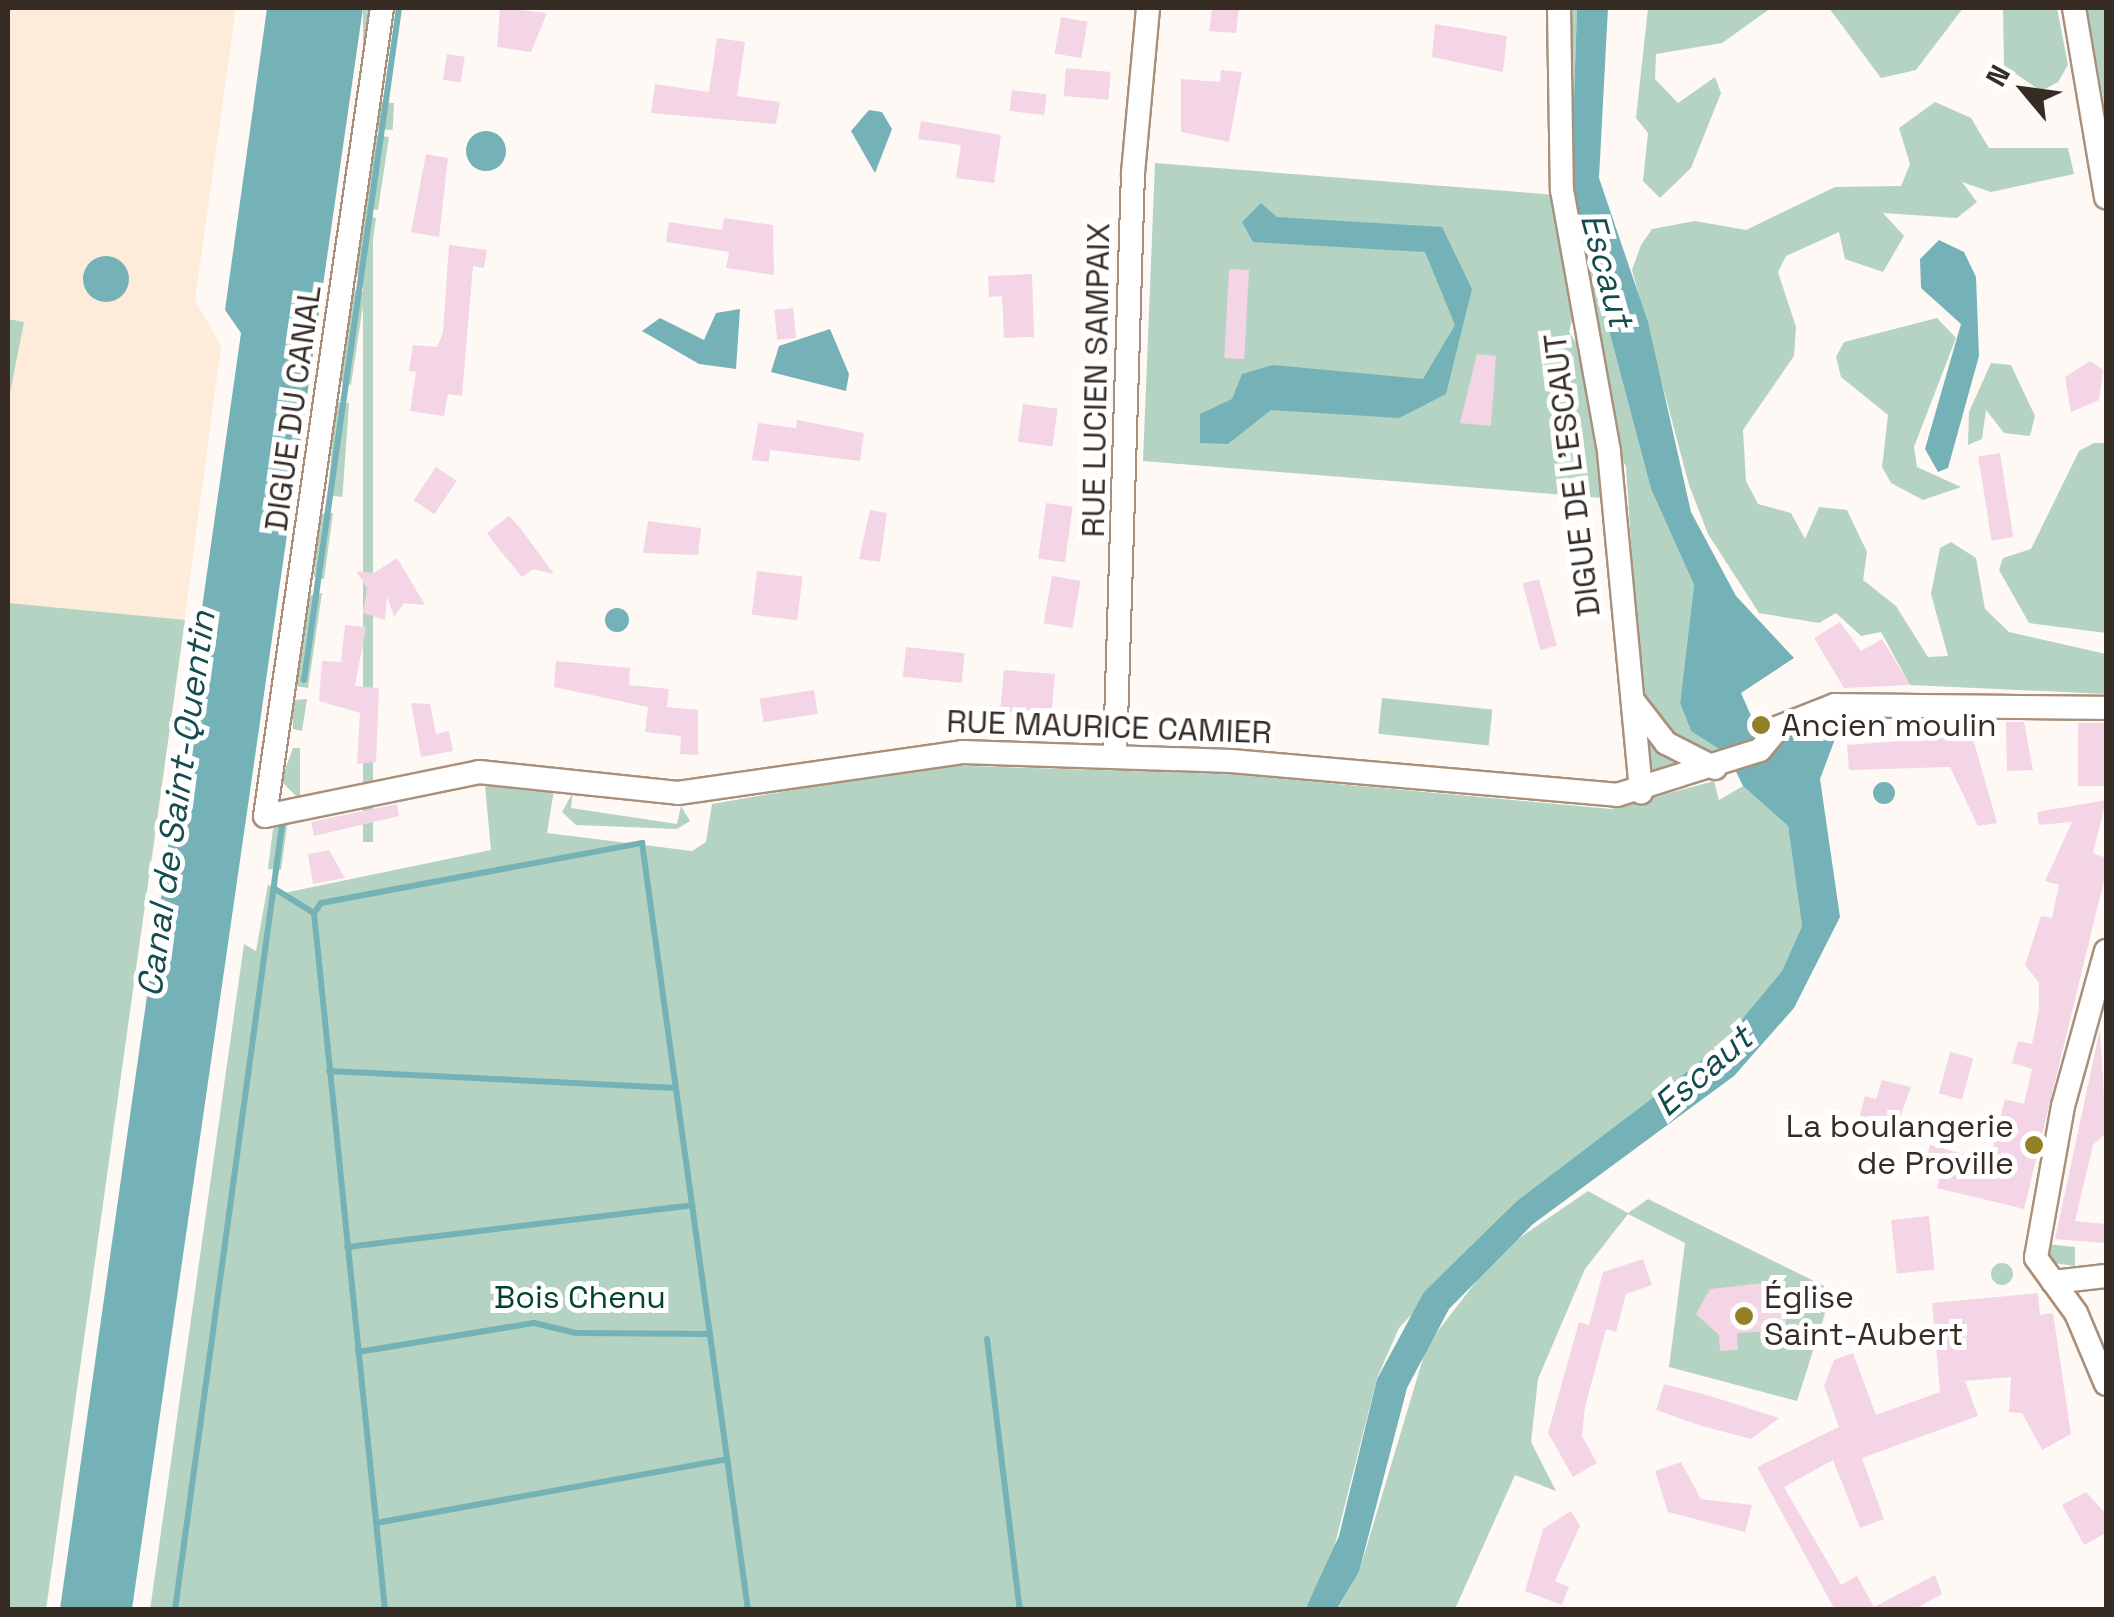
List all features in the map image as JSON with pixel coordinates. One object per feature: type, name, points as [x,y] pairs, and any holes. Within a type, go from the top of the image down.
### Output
[{"type":"street","name":"DIGUE DU CANAL","points":[[265,816],[382,8]]},
{"type":"street","name":"RUE LUCIEN SAMPAIX","points":[[1115,756],[1133,174],[1148,8]]},
{"type":"street","name":"DIGUE DE L'ESCAUT","points":[[1559,8],[1560,178],[1609,452],[1642,792]]},
{"type":"street","points":[[2074,8],[2106,197]]},
{"type":"street","points":[[1632,696],[1666,742],[1723,765]]},
{"type":"street","name":"RUE MAURICE CAMIER","points":[[265,816],[479,772],[678,794],[949,752],[1115,756],[1642,792],[1723,765],[1834,705],[2106,708]]},
{"type":"street","points":[[2106,951],[2102,982],[2036,1249],[2039,1272],[2053,1282],[2106,1384]]},
{"type":"street","points":[[2053,1282],[2106,1276]]},
{"type":"shaded area","points":[[8,8],[236,8],[195,300],[221,346],[150,877],[8,863]]},
{"type":"green space","points":[[363,8],[373,8],[373,842],[363,842]]},
{"type":"green space","points":[[1565,8],[1577,8],[1571,187],[1651,489],[1694,585],[1680,703],[1691,731],[1728,755],[1718,757],[1687,748],[1651,713],[1640,682],[1626,466],[1615,451],[1568,202]]},
{"type":"green space","points":[[1648,8],[1771,8],[1722,43],[1656,54],[1655,79],[1678,103],[1715,77],[1721,93],[1691,168],[1660,198],[1643,181],[1648,133],[1636,118]]},
{"type":"green space","points":[[1829,8],[1963,8],[1916,70],[1881,78]]},
{"type":"green space","points":[[2003,8],[2057,8],[2068,65],[2058,82],[2041,91],[2004,66]]},
{"type":"green space","points":[[2087,8],[2106,8],[2106,117],[2104,104]]},
{"type":"green space","points":[[375,102],[394,103],[393,130],[374,129]]},
{"type":"green space","points":[[1935,102],[1971,118],[1989,148],[2068,148],[2074,174],[1991,192],[1962,182],[1977,202],[1957,218],[1883,213],[1904,236],[1883,272],[1845,259],[1839,232],[1786,256],[1778,272],[1796,327],[1794,356],[1743,430],[1746,481],[1758,504],[1791,513],[1805,539],[1819,507],[1847,510],[1867,552],[1863,580],[1896,606],[1928,657],[1948,656],[1931,594],[1940,548],[1951,542],[1976,558],[1985,609],[2009,632],[2106,654],[2106,694],[1910,685],[1881,632],[1861,636],[1836,613],[1819,623],[1759,613],[1708,534],[1689,485],[1632,270],[1641,245],[1652,229],[1695,221],[1746,230],[1835,187],[1901,186],[1910,164],[1899,128]]},
{"type":"green space","points":[[369,134],[389,137],[378,210],[363,207]]},
{"type":"green space","points":[[1155,163],[1556,195],[1575,309],[1569,332],[1581,351],[1603,498],[1143,461]]},
{"type":"green space","points":[[361,216],[376,218],[368,276],[350,273]]},
{"type":"green space","points":[[348,289],[365,292],[351,385],[337,381]]},
{"type":"green space","points":[[1937,318],[1956,338],[1914,447],[1917,467],[1961,487],[1923,500],[1891,483],[1882,467],[1888,415],[1841,377],[1836,357],[1844,342]]},
{"type":"green space","points":[[8,319],[24,322],[8,403]]},
{"type":"green space","points":[[1991,363],[2011,365],[2035,416],[2030,436],[2004,433],[1986,410],[1982,439],[1968,445],[1969,412]]},
{"type":"green space","points":[[335,402],[349,403],[342,497],[328,496]]},
{"type":"green space","points":[[2094,443],[2106,443],[2106,633],[2029,623],[1999,570],[2003,558],[2031,549],[2079,451]]},
{"type":"green space","points":[[333,513],[324,579],[314,577],[319,514]]},
{"type":"green space","points":[[322,593],[308,688],[296,686],[305,596]]},
{"type":"green space","points":[[8,603],[185,620],[46,1610],[8,1609]]},
{"type":"green space","points":[[1382,698],[1492,710],[1489,745],[1378,734]]},
{"type":"green space","points":[[307,699],[302,731],[293,729],[292,700]]},
{"type":"green space","points":[[1644,733],[1677,759],[1679,766],[1651,774]]},
{"type":"green space","points":[[293,748],[300,748],[300,798],[486,759],[496,764],[301,801],[281,781]]},
{"type":"green space","name":"Bois Chenu","points":[[937,765],[1229,774],[1611,809],[1714,781],[1719,800],[1743,786],[1788,826],[1802,926],[1782,971],[1718,1048],[1518,1200],[1399,1328],[1377,1378],[1331,1560],[1305,1609],[150,1610],[244,944],[256,951],[268,884],[279,894],[491,850],[485,786],[554,790],[547,833],[692,851],[706,842],[712,804]]},
{"type":"green space","points":[[573,792],[571,808],[677,824],[681,806],[690,821],[677,829],[576,825],[562,812]]},
{"type":"green space","points":[[288,820],[281,870],[268,869],[273,829]]},
{"type":"green space","points":[[1588,1191],[1628,1213],[1648,1199],[1824,1286],[1827,1307],[1797,1401],[1669,1367],[1685,1243],[1628,1214],[1585,1269],[1538,1379],[1531,1442],[1556,1491],[1515,1475],[1455,1609],[1337,1610],[1359,1572],[1427,1345],[1499,1252]]},
{"type":"green space","points":[[2046,1244],[2075,1247],[2075,1266],[2053,1263]]},
{"type":"green space","points":[[2002,1263],[2010,1266],[2010,1282],[2002,1285],[1994,1282],[1991,1274],[1994,1266]]},
{"type":"water","name":"Canal de Saint-Quentin","points":[[267,8],[363,8],[132,1609],[60,1609],[241,333],[225,310]]},
{"type":"water","name":"Escaut","points":[[1577,8],[1608,8],[1599,178],[1648,322],[1691,512],[1736,596],[1794,658],[1741,693],[1760,736],[1809,735],[1828,720],[1838,731],[1820,779],[1840,917],[1794,1008],[1734,1076],[1533,1224],[1449,1309],[1407,1388],[1359,1572],[1337,1609],[1305,1610],[1339,1536],[1377,1379],[1424,1292],[1518,1200],[1718,1048],[1782,971],[1802,926],[1788,826],[1743,786],[1728,755],[1691,731],[1680,703],[1694,585],[1651,489],[1571,187]]},
{"type":"water","points":[[869,110],[882,112],[892,129],[875,173],[851,131]]},
{"type":"water","points":[[486,131],[500,137],[506,151],[500,165],[486,171],[472,165],[466,151],[472,137]]},
{"type":"water","points":[[1261,203],[1277,217],[1442,227],[1472,289],[1446,394],[1399,418],[1271,410],[1228,444],[1200,443],[1200,414],[1232,399],[1242,374],[1273,365],[1423,379],[1455,325],[1425,252],[1253,242],[1242,222]]},
{"type":"water","points":[[1939,240],[1964,252],[1976,277],[1979,356],[1948,468],[1938,472],[1925,449],[1961,324],[1921,288],[1920,259]]},
{"type":"water","points":[[106,256],[123,262],[129,279],[123,296],[106,302],[89,296],[83,279],[89,262]]},
{"type":"water","points":[[740,309],[736,369],[699,364],[642,331],[660,318],[704,340],[716,313]]},
{"type":"water","points":[[830,329],[849,374],[846,391],[771,372],[779,346]]},
{"type":"water","points":[[617,608],[626,611],[626,629],[617,632],[608,629],[605,620],[608,611]]},
{"type":"water","points":[[1884,782],[1892,785],[1892,801],[1884,804],[1876,801],[1873,793],[1876,785]]},
{"type":"building","points":[[500,8],[547,13],[531,52],[497,47]]},
{"type":"building","points":[[1212,8],[1239,8],[1236,33],[1209,31]]},
{"type":"building","points":[[1061,17],[1088,22],[1081,58],[1055,53]]},
{"type":"building","points":[[1435,24],[1507,36],[1503,72],[1432,57]]},
{"type":"building","points":[[717,38],[745,42],[737,96],[780,102],[776,124],[651,113],[655,84],[709,92]]},
{"type":"building","points":[[447,54],[465,57],[461,82],[443,80]]},
{"type":"building","points":[[1066,68],[1111,72],[1108,100],[1064,96]]},
{"type":"building","points":[[1221,70],[1242,72],[1229,142],[1181,132],[1181,79],[1220,82]]},
{"type":"building","points":[[1012,90],[1047,94],[1044,115],[1009,111]]},
{"type":"building","points":[[921,121],[1001,135],[994,183],[956,178],[961,145],[918,139]]},
{"type":"building","points":[[426,154],[448,158],[439,237],[411,232]]},
{"type":"building","points":[[724,218],[773,225],[774,275],[726,268],[729,252],[666,242],[669,222],[722,230]]},
{"type":"building","points":[[449,245],[487,250],[484,268],[473,266],[462,396],[448,394],[444,416],[410,411],[416,372],[409,371],[413,345],[437,347],[443,333]]},
{"type":"building","points":[[1229,269],[1249,270],[1244,359],[1224,358]]},
{"type":"building","points":[[1032,274],[1034,337],[1004,338],[1002,296],[989,297],[988,276]]},
{"type":"building","points":[[793,308],[796,338],[777,340],[774,310]]},
{"type":"building","points":[[1477,354],[1496,356],[1491,426],[1460,423]]},
{"type":"building","points":[[2090,361],[2103,370],[2099,400],[2071,412],[2065,377]]},
{"type":"building","points":[[1023,404],[1058,409],[1052,447],[1018,442]]},
{"type":"building","points":[[797,420],[864,433],[860,461],[770,450],[769,462],[752,460],[758,423],[796,428]]},
{"type":"building","points":[[2000,453],[2013,537],[1992,540],[1978,456]]},
{"type":"building","points":[[436,467],[457,481],[434,514],[414,500]]},
{"type":"building","points":[[1046,503],[1073,507],[1065,562],[1038,558]]},
{"type":"building","points":[[870,510],[887,513],[880,562],[859,559]]},
{"type":"building","points":[[509,516],[554,574],[533,569],[522,577],[498,548],[487,533]]},
{"type":"building","points":[[648,521],[701,528],[698,555],[643,553]]},
{"type":"building","points":[[397,558],[425,605],[404,603],[394,617],[387,596],[385,620],[363,613],[367,588],[356,571],[374,573]]},
{"type":"building","points":[[757,571],[803,577],[797,620],[752,615]]},
{"type":"building","points":[[1052,576],[1081,581],[1072,628],[1044,623]]},
{"type":"building","points":[[1539,579],[1557,646],[1540,650],[1523,583]]},
{"type":"building","points":[[1840,622],[1861,651],[1882,639],[1910,685],[1844,688],[1814,638]]},
{"type":"building","points":[[345,625],[366,627],[355,686],[379,688],[376,762],[357,764],[360,713],[319,701],[322,661],[341,662]]},
{"type":"building","points":[[906,647],[965,653],[962,683],[903,677]]},
{"type":"building","points":[[556,661],[630,668],[629,685],[669,689],[667,707],[698,710],[698,755],[680,754],[681,736],[645,732],[648,707],[554,687]]},
{"type":"building","points":[[1004,670],[1055,674],[1052,708],[1000,713]]},
{"type":"building","points":[[814,690],[818,714],[763,722],[760,699]]},
{"type":"building","points":[[411,703],[430,704],[436,734],[449,731],[453,751],[421,757]]},
{"type":"building","points":[[1950,721],[1968,721],[1997,823],[1978,826],[1950,767],[1849,770],[1847,745],[1954,737]]},
{"type":"building","points":[[2006,722],[2024,722],[2033,770],[2007,771]]},
{"type":"building","points":[[2078,723],[2106,723],[2106,786],[2078,786]]},
{"type":"building","points":[[2106,800],[2093,853],[2106,858],[2106,872],[2024,1209],[1937,1188],[1940,1177],[1925,1165],[1930,1145],[1990,1161],[2005,1099],[2024,1104],[2032,1069],[2012,1063],[2018,1041],[2032,1044],[2039,1009],[2039,983],[2025,965],[2041,916],[2052,918],[2059,885],[2045,881],[2072,822],[2039,825],[2037,812]]},
{"type":"building","points":[[397,804],[399,816],[314,836],[311,822]]},
{"type":"building","points":[[329,850],[345,878],[313,884],[308,854]]},
{"type":"building","points":[[2100,1029],[2106,1133],[2093,1145],[2075,1221],[2106,1224],[2106,1243],[2055,1239]]},
{"type":"building","points":[[1950,1052],[1973,1058],[1962,1100],[1939,1094]]},
{"type":"building","points":[[1882,1080],[1911,1087],[1892,1139],[1856,1130],[1865,1096],[1876,1099]]},
{"type":"building","points":[[1929,1216],[1935,1270],[1897,1274],[1891,1220]]},
{"type":"building","points":[[1643,1259],[1652,1285],[1626,1294],[1616,1332],[1606,1329],[1585,1407],[1582,1436],[1597,1463],[1573,1477],[1548,1433],[1579,1322],[1589,1325],[1603,1272]]},
{"type":"building","name":"Église Saint-Aubert","points":[[1781,1281],[1784,1294],[1801,1296],[1801,1314],[1786,1315],[1786,1330],[1737,1333],[1738,1350],[1720,1351],[1719,1335],[1696,1314],[1710,1289]]},
{"type":"building","points":[[2038,1293],[2040,1315],[2053,1313],[2071,1434],[2042,1450],[2022,1413],[2009,1412],[2011,1377],[1965,1381],[1978,1416],[1862,1458],[1884,1519],[1860,1528],[1833,1460],[1784,1487],[1841,1585],[1857,1576],[1874,1607],[1935,1575],[1942,1594],[1913,1610],[1835,1610],[1757,1467],[1839,1427],[1824,1386],[1834,1360],[1853,1353],[1876,1415],[1940,1392],[1932,1303]]},
{"type":"building","points":[[1664,1384],[1779,1418],[1751,1439],[1702,1426],[1656,1410]]},
{"type":"building","points":[[1681,1462],[1701,1499],[1752,1505],[1745,1532],[1668,1512],[1655,1471]]},
{"type":"building","points":[[2086,1492],[2106,1514],[2106,1533],[2084,1545],[2062,1505]]},
{"type":"building","points":[[1571,1511],[1580,1526],[1555,1581],[1569,1587],[1562,1605],[1525,1591],[1543,1529]]},
{"type":"waterway","points":[[304,680],[399,8]]},
{"type":"waterway","points":[[175,1610],[282,826]]},
{"type":"waterway","points":[[314,913],[321,903],[642,843],[748,1610]]},
{"type":"waterway","points":[[275,889],[314,913],[385,1610]]},
{"type":"waterway","points":[[329,1071],[676,1088]]},
{"type":"waterway","points":[[347,1247],[692,1205]]},
{"type":"waterway","points":[[358,1352],[534,1323],[576,1333],[710,1334]]},
{"type":"waterway","points":[[987,1339],[1020,1610]]},
{"type":"waterway","points":[[376,1523],[727,1459]]},
{"type":"place","name":"Ancien moulin","points":[[1761,725]]},
{"type":"place","name":"La boulangerie de Proville","points":[[2034,1145]]},
{"type":"place","name":"Église Saint-Aubert","points":[[1744,1316]]}]
